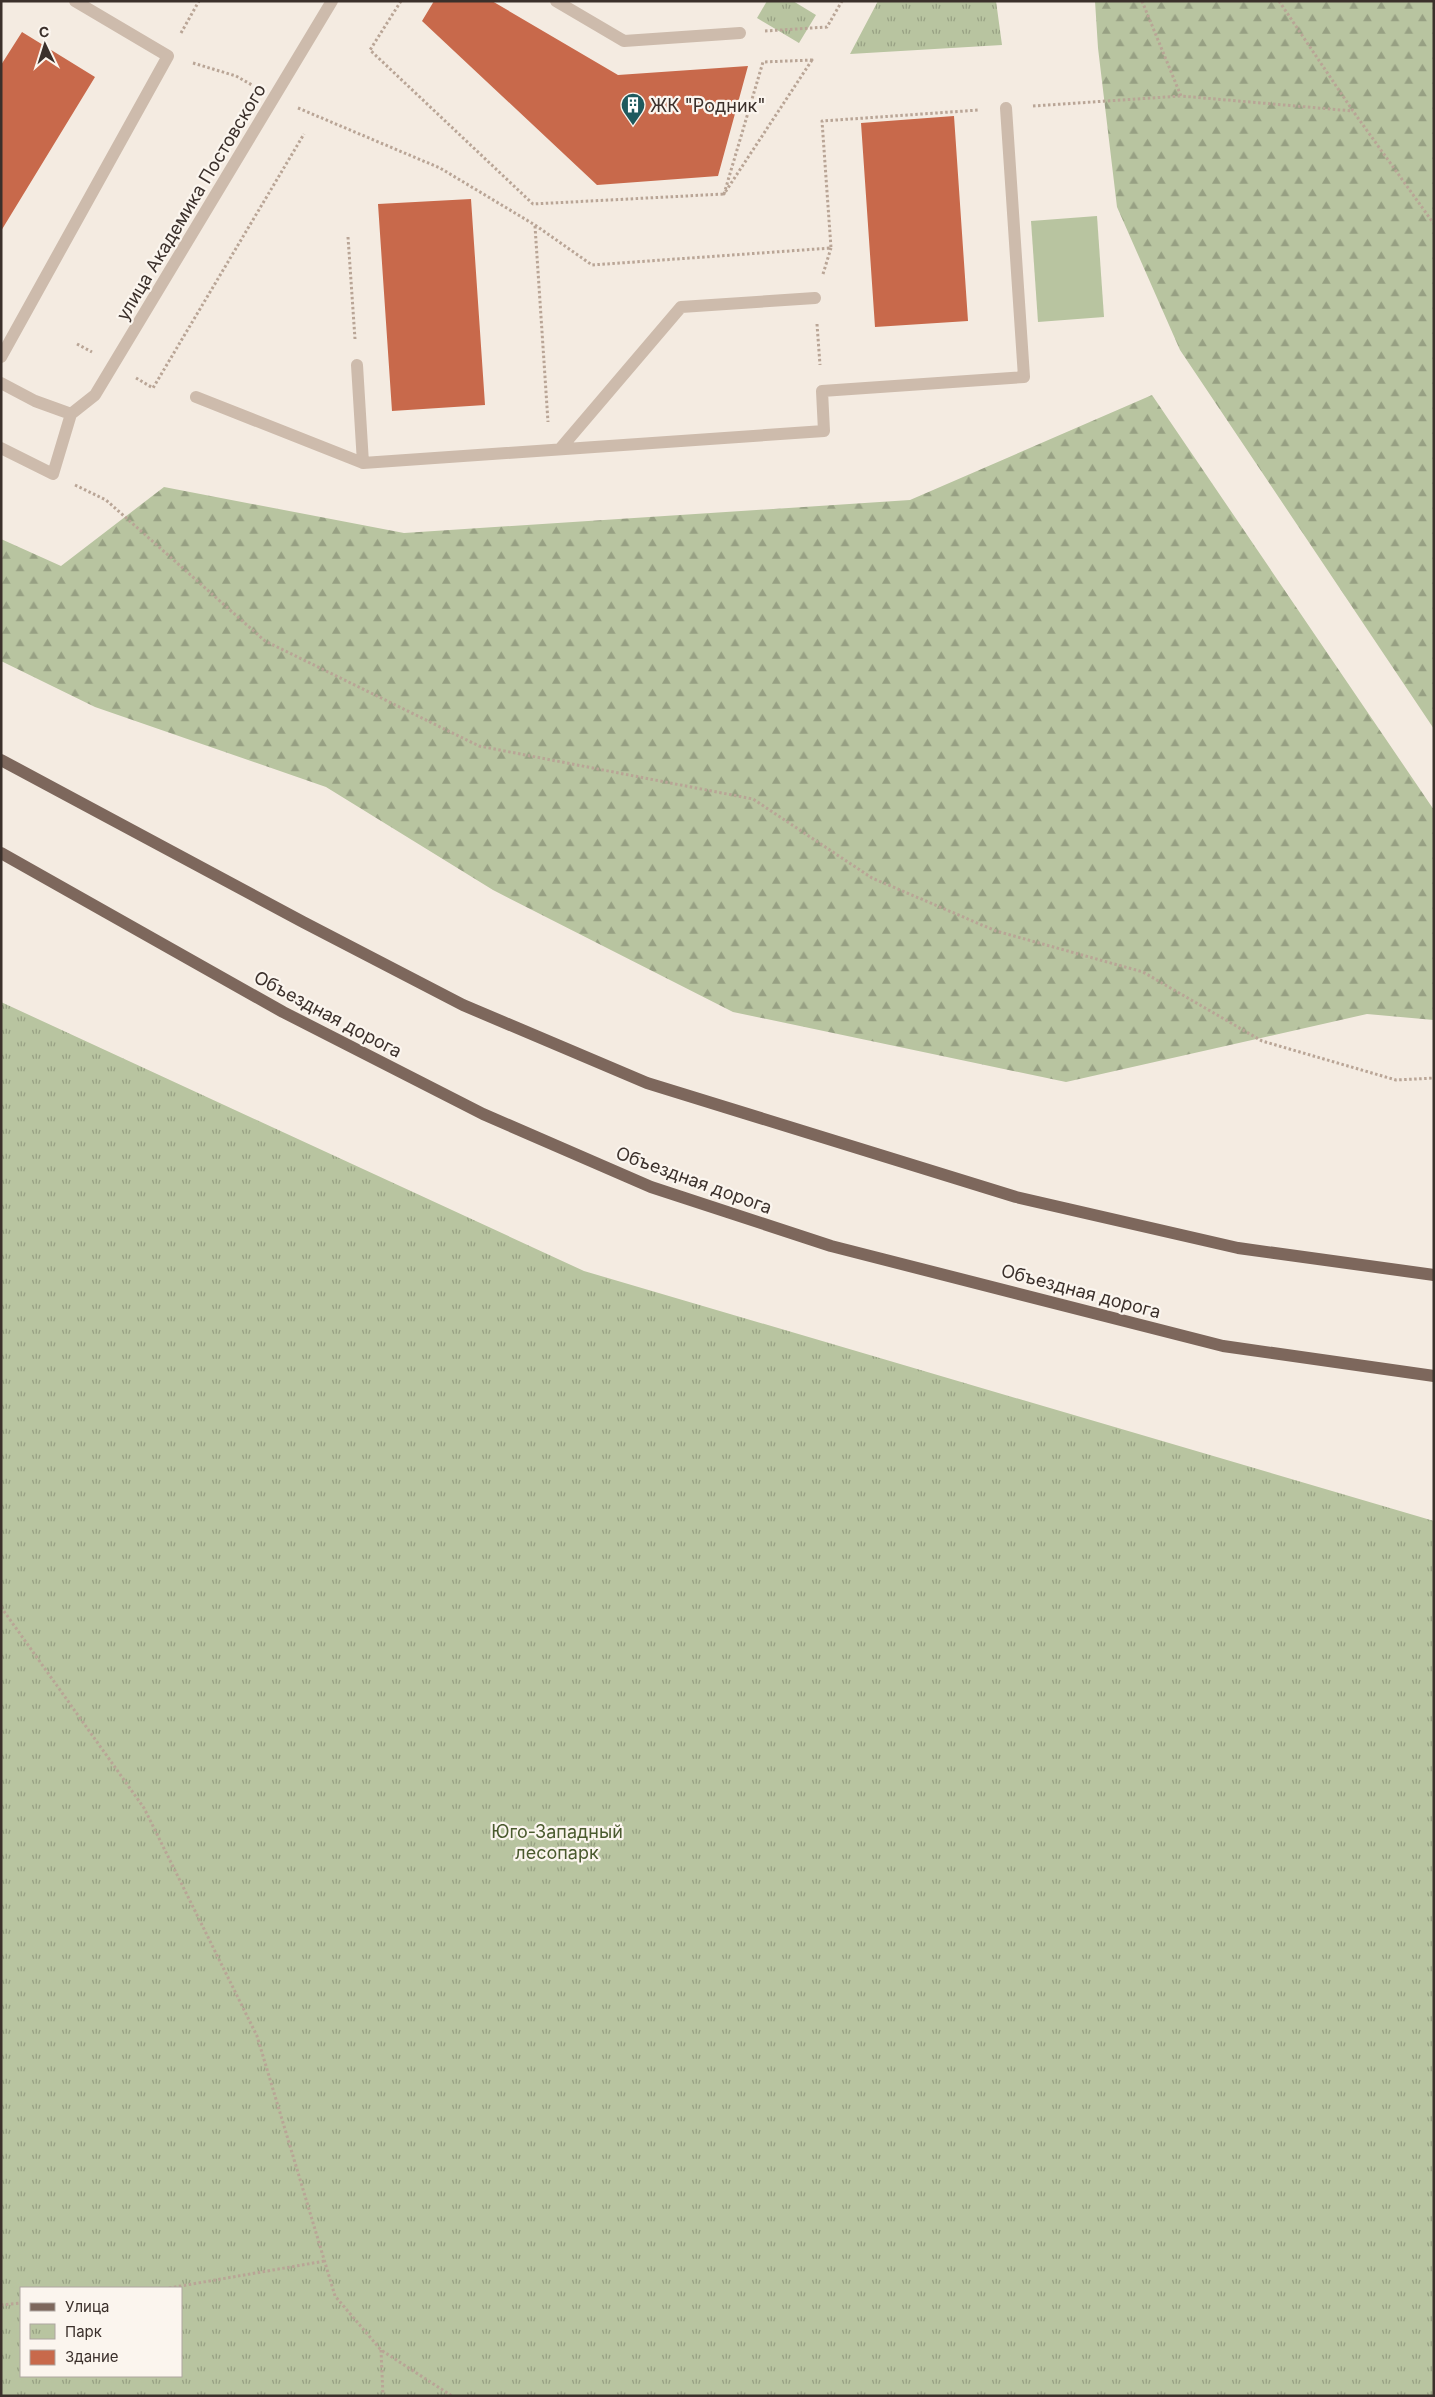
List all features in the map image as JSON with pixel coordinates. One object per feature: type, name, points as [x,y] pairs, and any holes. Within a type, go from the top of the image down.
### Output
[{"type":"main road","points":[[1,760],[463,1006],[646,1083],[1016,1197],[1238,1248],[1434,1275]]},
{"type":"main road","name":"Объездная дорога","points":[[1,853],[292,1016],[483,1114],[651,1187],[831,1246],[1223,1346],[1434,1376]]},
{"type":"street","points":[[1,357],[168,56],[74,1]]},
{"type":"street","name":"улица Академика Постовского","points":[[71,414],[95,395],[332,1]]},
{"type":"street","points":[[556,1],[624,41],[740,33]]},
{"type":"street","points":[[196,397],[363,462],[824,431],[822,391],[1024,377],[1006,108]]},
{"type":"street","points":[[555,450],[681,307],[815,298]]},
{"type":"street","points":[[357,365],[363,462]]},
{"type":"street","points":[[1,383],[35,401],[71,414],[53,474],[1,448]]},
{"type":"path","points":[[199,1],[168,56],[236,76],[274,98],[440,168],[534,225],[592,264],[831,248],[822,121],[1182,96],[1353,111]]},
{"type":"path","points":[[401,1],[370,50],[533,204],[724,194]]},
{"type":"path","points":[[740,33],[827,27],[842,1]]},
{"type":"path","points":[[1142,1],[1182,96]]},
{"type":"path","points":[[1279,1],[1353,111],[1434,224]]},
{"type":"path","points":[[812,60],[752,152],[724,194],[763,62],[812,60]]},
{"type":"path","points":[[77,344],[153,388],[304,134]]},
{"type":"path","points":[[534,225],[555,450]]},
{"type":"path","points":[[348,237],[357,365]]},
{"type":"path","points":[[53,474],[106,500],[265,641],[479,746],[753,799],[872,878],[996,931],[1143,972],[1262,1041],[1396,1080],[1434,1078]]},
{"type":"path","points":[[1,1607],[144,1808],[257,2036],[335,2296],[381,2350],[452,2396]]},
{"type":"path","points":[[175,2287],[325,2261]]},
{"type":"path","points":[[1,2305],[20,2303]]},
{"type":"path","points":[[381,2350],[383,2396]]},
{"type":"green space","points":[[767,1],[793,1],[816,15],[799,43],[757,18]]},
{"type":"green space","points":[[878,1],[996,1],[1002,45],[850,54]]},
{"type":"green space","points":[[1095,1],[1434,1],[1434,729],[1180,350],[1117,207],[1098,48]]},
{"type":"green space","points":[[1097,216],[1104,317],[1038,322],[1031,221]]},
{"type":"green space","points":[[1152,395],[1434,810],[1434,1020],[1367,1014],[1066,1082],[733,1012],[493,890],[326,787],[95,707],[1,661],[1,539],[61,566],[164,487],[404,533],[910,500]]},
{"type":"green space","name":"Юго-Западный лесопарк","points":[[1,1002],[584,1271],[1434,1521],[1434,2396],[1,2396]]},
{"type":"building","name":"ЖК \"Родник\"","points":[[434,1],[492,1],[618,75],[748,66],[718,176],[597,185],[422,21]]},
{"type":"building","points":[[22,32],[95,77],[1,231],[1,65]]},
{"type":"building","points":[[954,116],[968,321],[875,327],[861,123]]},
{"type":"building","points":[[471,199],[485,405],[392,411],[378,204]]},
{"type":"place","name":"ЖК \"Родник\"","points":[[633,126]]}]
